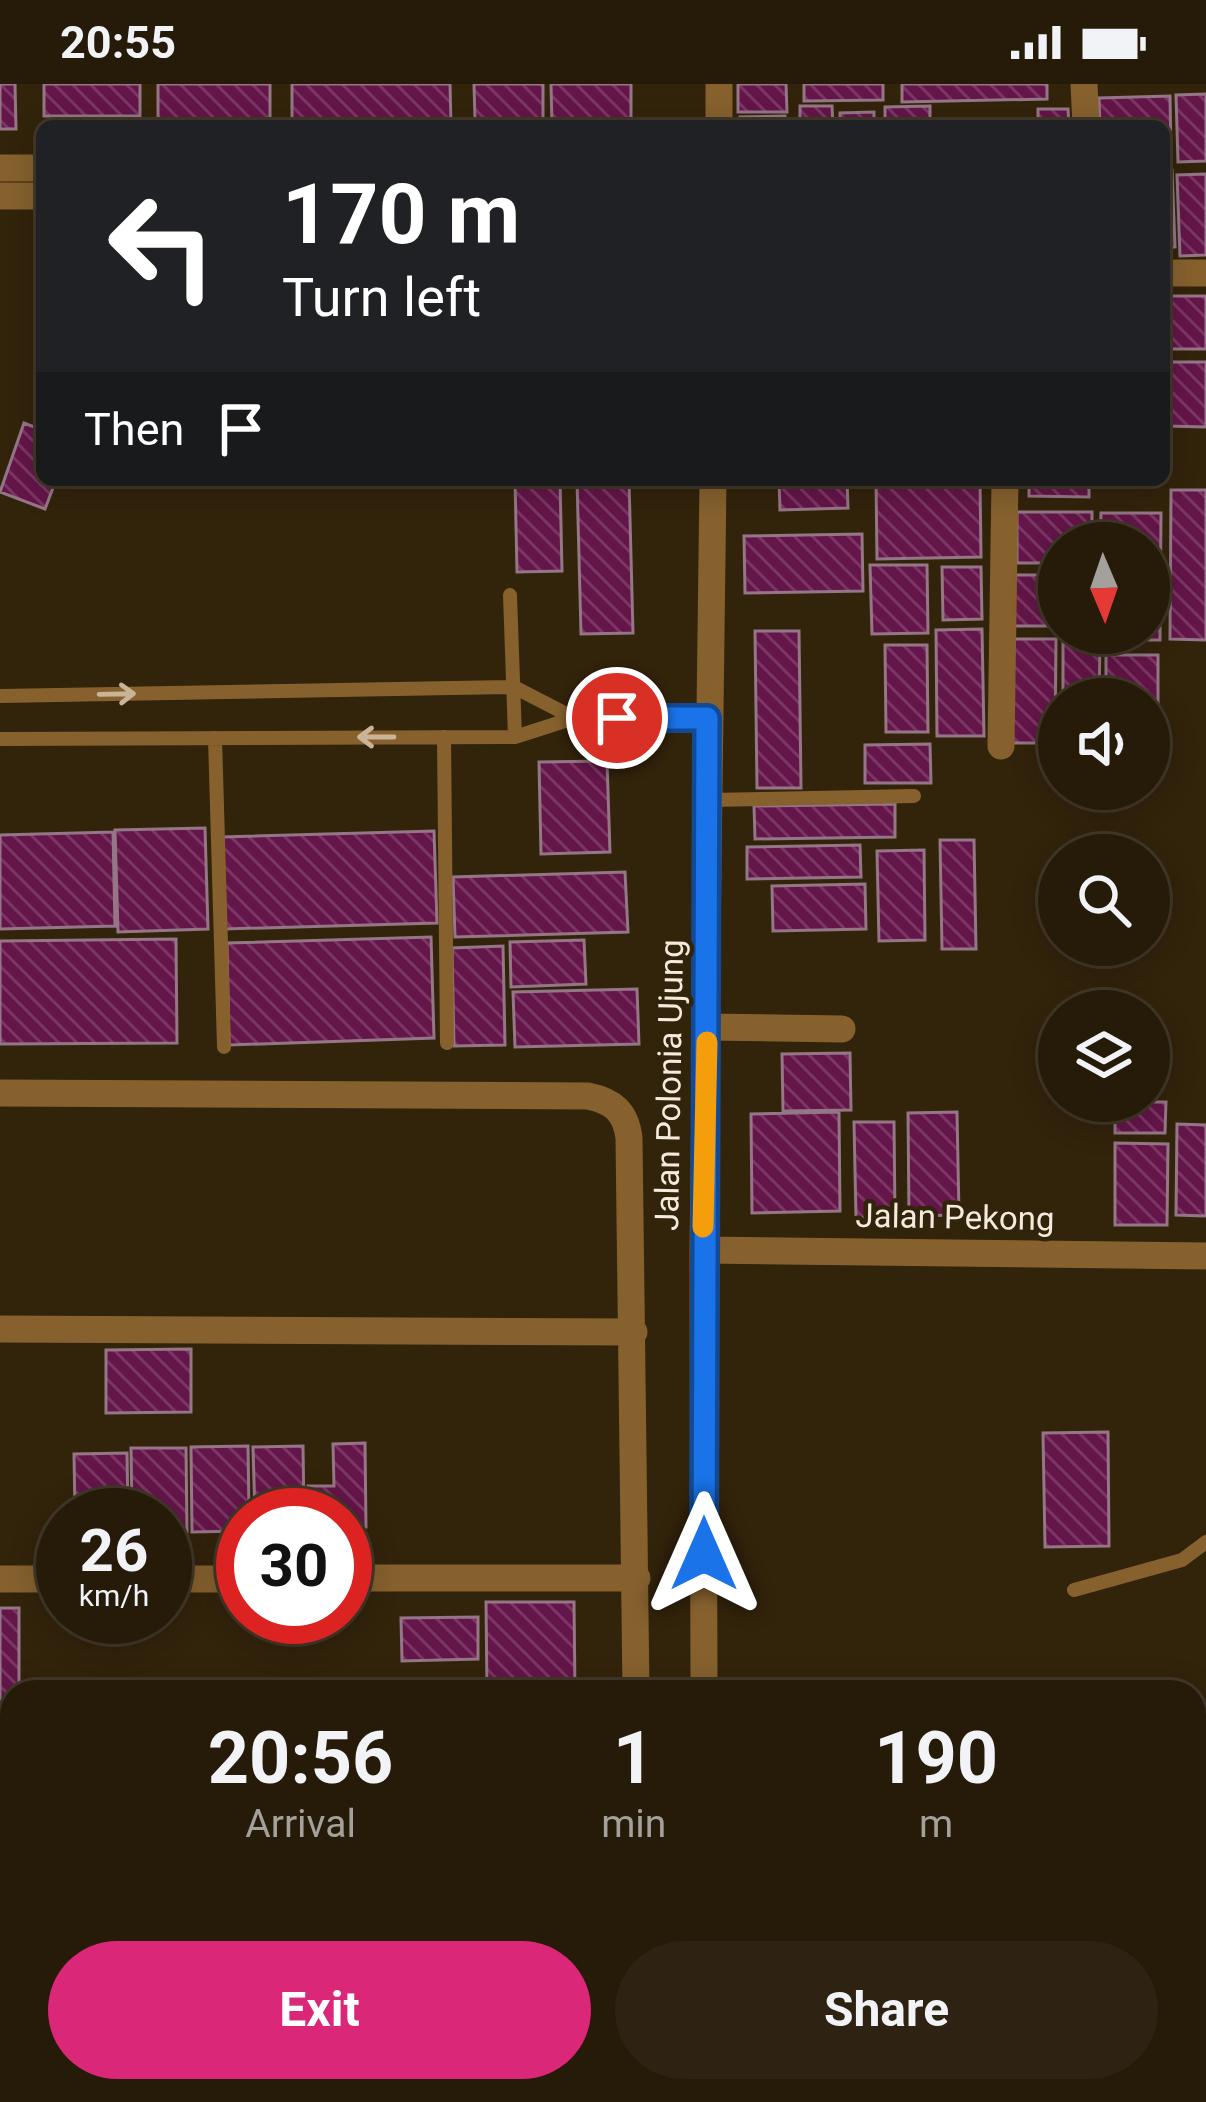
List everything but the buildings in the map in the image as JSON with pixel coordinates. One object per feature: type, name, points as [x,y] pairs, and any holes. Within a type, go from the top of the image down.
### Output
[{"type":"street","points":[[719,84],[719,120]]},
{"type":"street","points":[[1084,84],[1086,120]]},
{"type":"street","points":[[0,168],[36,168]]},
{"type":"street","points":[[0,196],[36,196]]},
{"type":"street","points":[[1170,274],[1206,273]]},
{"type":"street","name":"Jalan Polonia Ujung","points":[[704,1680],[703,1250],[713,486]]},
{"type":"street","points":[[1001,746],[1005,486]]},
{"type":"street","points":[[707,1027],[842,1028]]},
{"type":"street","points":[[0,1093],[601,1099],[613,1104],[628,1125],[636,1680]]},
{"type":"street","name":"Jalan Pekong","points":[[703,1250],[1206,1256]]},
{"type":"street","points":[[0,1329],[634,1333]]},
{"type":"street","points":[[372,1578],[637,1578]]},
{"type":"street","points":[[0,1579],[36,1579]]},
{"type":"lane","points":[[510,595],[515,737]]},
{"type":"lane","points":[[0,696],[514,686],[574,718]]},
{"type":"lane","points":[[0,739],[515,737],[574,718],[707,718]]},
{"type":"lane","points":[[214,737],[224,1047]]},
{"type":"lane","points":[[444,737],[447,1043]]},
{"type":"lane","points":[[709,800],[914,796]]},
{"type":"lane","points":[[1074,1590],[1182,1560],[1206,1542]]},
{"type":"slow traffic","points":[[703,1227],[707,1042]]},
{"type":"route","points":[[617,718],[707,718],[704,1554]]}]
